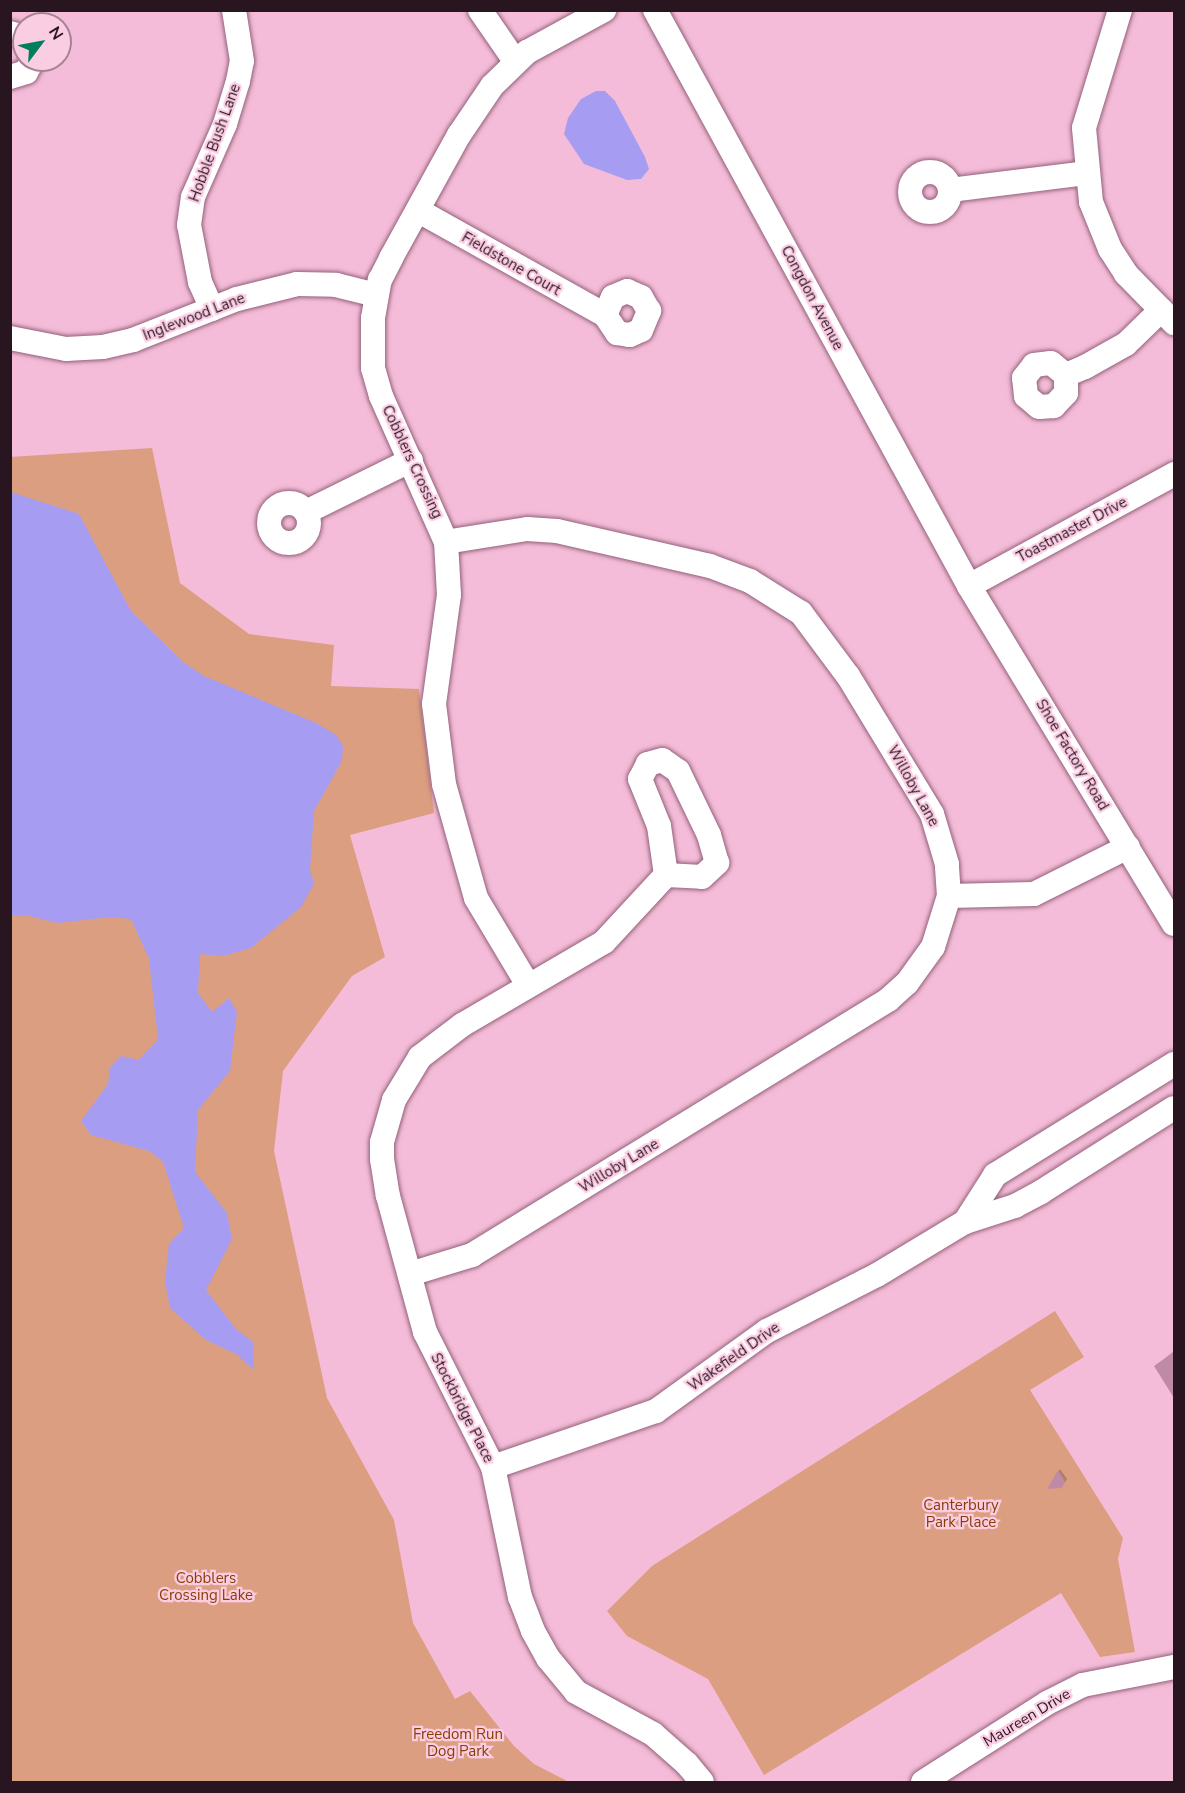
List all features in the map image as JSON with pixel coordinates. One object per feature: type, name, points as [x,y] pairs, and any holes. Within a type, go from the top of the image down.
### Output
[{"type":"street","name":"Hobble Bush Lane","points":[[212,309],[200,282],[189,225],[194,197],[232,103],[242,61],[234,10]]},
{"type":"street","points":[[480,10],[515,61]]},
{"type":"street","name":"Cobblers Crossing","points":[[528,985],[476,898],[444,784],[434,704],[434,678],[449,595],[446,542],[381,396],[373,368],[371,342],[376,295],[391,258],[470,117],[515,61],[604,10]]},
{"type":"street","name":"Congdon Avenue","points":[[655,10],[969,586]]},
{"type":"street","points":[[1066,375],[1126,344],[1168,317],[1126,274],[1110,249],[1091,202],[1086,174],[1084,128],[1088,106],[1120,10]]},
{"type":"street","points":[[10,77],[26,72]]},
{"type":"street","points":[[950,190],[1086,174]]},
{"type":"street","name":"Fieldstone Court","points":[[419,211],[605,315]]},
{"type":"street","name":"Inglewood Lane","points":[[10,339],[66,349],[103,347],[132,340],[274,287],[297,284],[336,285],[376,295]]},
{"type":"street","points":[[306,512],[411,460]]},
{"type":"street","name":"Toastmaster Drive","points":[[969,586],[1174,474]]},
{"type":"street","name":"Willoby Lane","points":[[410,1274],[445,1264],[488,1246],[888,1000],[907,983],[933,947],[950,896],[947,864],[932,814],[849,676],[825,640],[801,613],[750,581],[710,567],[557,531],[527,529],[446,542]]},
{"type":"street","name":"Shoe Factory Road","points":[[969,586],[1174,924]]},
{"type":"street","points":[[662,760],[678,771],[709,835],[717,863],[702,877],[666,875],[659,826],[640,779],[648,764],[662,760]]},
{"type":"street","points":[[950,896],[1034,894],[1128,847]]},
{"type":"street","name":"Stockbridge Place","points":[[666,875],[604,942],[440,1039],[420,1058],[394,1100],[382,1142],[382,1159],[388,1196],[438,1364],[493,1467],[520,1597],[548,1658],[576,1692],[653,1734],[687,1764],[702,1782]]},
{"type":"street","name":"Wakefield Drive","points":[[965,1222],[995,1175],[1174,1064]]},
{"type":"street","name":"Wakefield Drive","points":[[493,1467],[656,1411],[767,1332],[877,1275],[965,1222],[1024,1202],[1174,1108]]},
{"type":"street","name":"Maureen Drive","points":[[923,1782],[947,1776],[1047,1703],[1083,1685],[1174,1667]]},
{"type":"green space","name":"Cobblers Crossing Lake","points":[[152,448],[180,583],[249,634],[334,645],[331,686],[419,689],[434,813],[350,835],[385,957],[352,976],[283,1071],[274,1151],[327,1398],[394,1520],[413,1623],[455,1699],[470,1691],[514,1746],[534,1764],[569,1782],[11,1782],[10,457]]},
{"type":"green space","name":"Canterbury Park Place","points":[[1055,1311],[1084,1357],[1030,1390],[1123,1538],[1118,1559],[1135,1652],[1100,1657],[1061,1593],[764,1775],[708,1679],[627,1636],[607,1611],[652,1566]]},
{"type":"shaded area","points":[[596,91],[605,91],[615,101],[645,157],[649,169],[641,179],[627,180],[584,164],[564,134],[568,118],[581,99]]},
{"type":"shaded area","points":[[11,492],[79,514],[131,611],[183,662],[204,676],[316,723],[336,735],[343,746],[342,761],[314,811],[310,870],[314,884],[301,907],[251,948],[223,956],[200,954],[198,993],[212,1012],[229,998],[237,1012],[230,1071],[198,1110],[195,1172],[227,1213],[232,1239],[206,1290],[236,1329],[253,1342],[254,1370],[236,1354],[206,1340],[170,1308],[165,1282],[169,1244],[184,1228],[163,1162],[149,1151],[91,1135],[81,1121],[108,1084],[110,1067],[121,1056],[139,1060],[158,1039],[149,959],[131,919],[110,917],[58,923],[25,915],[11,916]]},
{"type":"building","points":[[1174,1352],[1174,1398],[1154,1366]]},
{"type":"building","points":[[1058,1470],[1065,1482],[1062,1488],[1047,1489]]},
{"type":"park label","name":"Freedom Run Dog Park","points":[[458,1742]]}]
